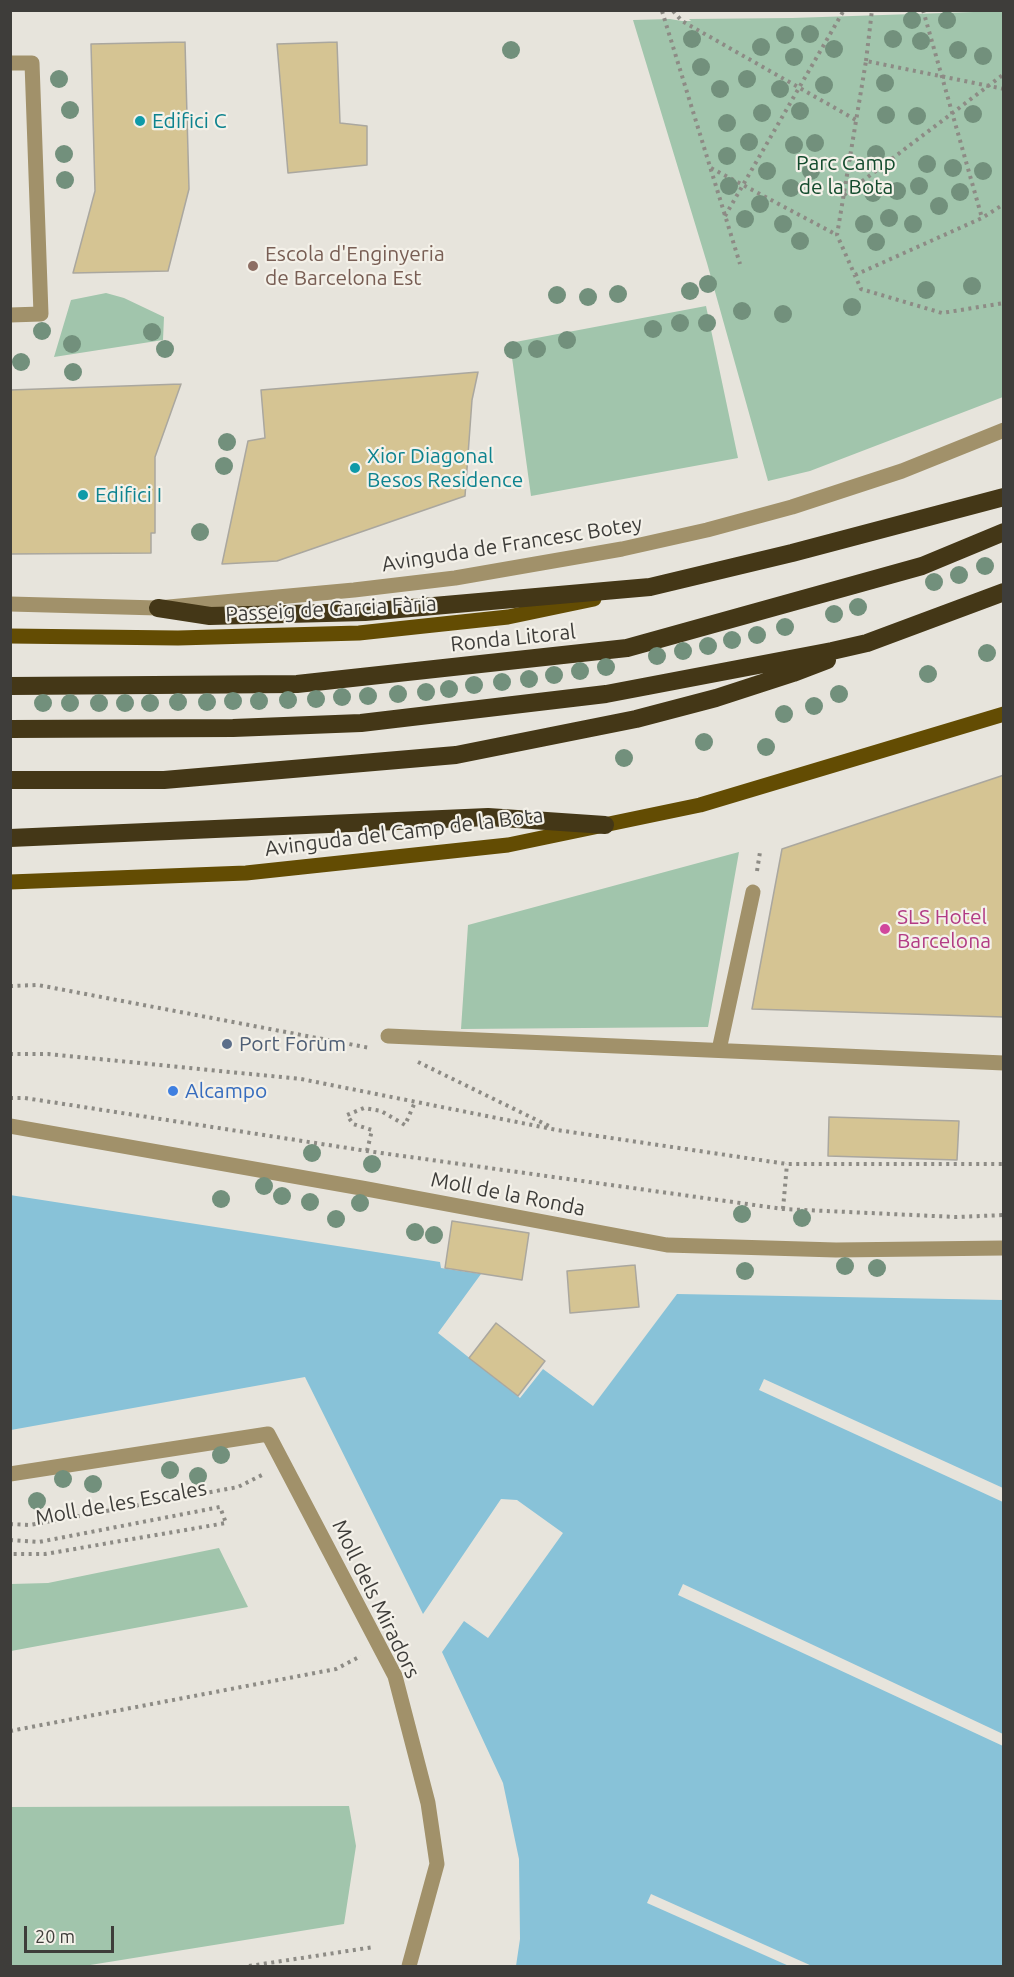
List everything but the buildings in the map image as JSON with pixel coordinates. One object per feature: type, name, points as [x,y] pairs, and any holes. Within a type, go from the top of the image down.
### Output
[{"type":"highway","points":[[158,608],[210,616],[365,612],[650,587],[792,553],[1004,497]]},
{"type":"highway","name":"Ronda Litoral","points":[[10,686],[297,684],[627,648],[922,566],[1004,532]]},
{"type":"highway","points":[[10,780],[164,780],[456,755],[636,719],[716,698],[794,673],[1004,592]]},
{"type":"highway","points":[[10,729],[233,728],[361,723],[606,694],[867,643]]},
{"type":"highway","points":[[10,838],[488,817],[605,825]]},
{"type":"main road","name":"Passeig de Garcia Fària","points":[[10,636],[178,638],[359,633],[507,617],[650,587]]},
{"type":"main road","name":"Avinguda del Camp de la Bota","points":[[10,882],[256,872],[508,845],[700,805],[1004,714]]},
{"type":"street","points":[[10,63],[32,63],[41,314],[10,315]]},
{"type":"street","name":"Avinguda de Francesc Botey","points":[[10,604],[158,608],[455,578],[622,549],[707,530],[792,507],[902,471],[1004,430]]},
{"type":"street","points":[[719,1050],[753,892]]},
{"type":"street","points":[[388,1036],[1004,1063]]},
{"type":"street","name":"Moll de la Ronda","points":[[10,1126],[667,1245],[836,1250],[1004,1248]]},
{"type":"street","name":"Moll dels Miradors","points":[[10,1474],[268,1434],[394,1676],[428,1803],[437,1864],[409,1966]]},
{"type":"path","points":[[725,216],[844,10]]},
{"type":"path","points":[[872,10],[866,61],[837,235],[861,289],[942,313],[1004,303]]},
{"type":"path","points":[[923,10],[982,218]]},
{"type":"path","points":[[662,11],[740,264]]},
{"type":"path","points":[[673,11],[682,21],[856,120]]},
{"type":"path","points":[[866,61],[1004,89]]},
{"type":"path","points":[[843,196],[1004,74]]},
{"type":"path","points":[[710,168],[837,235]]},
{"type":"path","points":[[855,275],[982,218],[1004,204]]},
{"type":"path","points":[[10,986],[38,985],[374,1049]]},
{"type":"path","points":[[10,1054],[48,1054],[302,1079],[557,1130],[787,1164],[1004,1164]]},
{"type":"path","points":[[418,1062],[557,1130]]},
{"type":"path","name":"Moll de la Ronda","points":[[10,1098],[25,1098],[367,1151],[783,1209],[956,1217],[1004,1215]]},
{"type":"path","points":[[367,1151],[372,1130],[353,1124],[347,1115],[364,1108],[381,1111],[405,1125],[415,1102]]},
{"type":"path","points":[[783,1209],[787,1164]]},
{"type":"path","name":"Moll de les Escales","points":[[10,1524],[30,1525],[238,1487],[284,1465]]},
{"type":"path","name":"Moll de les Escales","points":[[10,1540],[39,1542],[220,1507],[226,1522],[45,1554],[10,1554]]},
{"type":"path","points":[[10,1731],[336,1669]]},
{"type":"path","points":[[249,1966],[374,1947]]},
{"type":"green space","name":"Parc Camp de la Bota","points":[[1004,11],[1003,397],[810,471],[768,481],[707,263],[633,20],[691,21],[689,19]]},
{"type":"green space","points":[[106,293],[124,298],[164,317],[163,340],[54,357],[71,300]]},
{"type":"green space","points":[[706,306],[738,458],[531,496],[510,343]]},
{"type":"green space","points":[[739,852],[708,1027],[461,1029],[468,925]]},
{"type":"green space","points":[[219,1548],[248,1607],[11,1651],[11,1584],[48,1583]]},
{"type":"green space","points":[[349,1806],[356,1846],[344,1924],[84,1966],[11,1966],[11,1807]]},
{"type":"water","points":[[10,1195],[440,1262],[441,1268],[481,1274],[438,1333],[520,1398],[543,1369],[593,1406],[677,1294],[1003,1300],[1003,1966],[516,1966],[520,1939],[519,1859],[503,1783],[442,1652],[464,1621],[488,1638],[563,1533],[517,1500],[501,1499],[423,1614],[305,1377],[11,1430]]},
{"type":"pier","points":[[764,1379],[1003,1488],[1003,1502],[759,1390]]},
{"type":"pier","points":[[683,1584],[1003,1734],[1003,1746],[678,1595]]},
{"type":"pier","points":[[651,1894],[812,1966],[789,1966],[647,1903]]},
{"type":"place","name":"Edifici C","points":[[140,121]]},
{"type":"place","name":"Escola d'Enginyeria de Barcelona Est","points":[[253,266]]},
{"type":"place","name":"Xior Diagonal Besos Residence","points":[[355,468]]},
{"type":"place","name":"Edifici I","points":[[83,495]]},
{"type":"place","name":"SLS Hotel Barcelona","points":[[885,929]]},
{"type":"place","name":"Port Forum","points":[[227,1044]]},
{"type":"place","name":"Alcampo","points":[[173,1091]]}]
